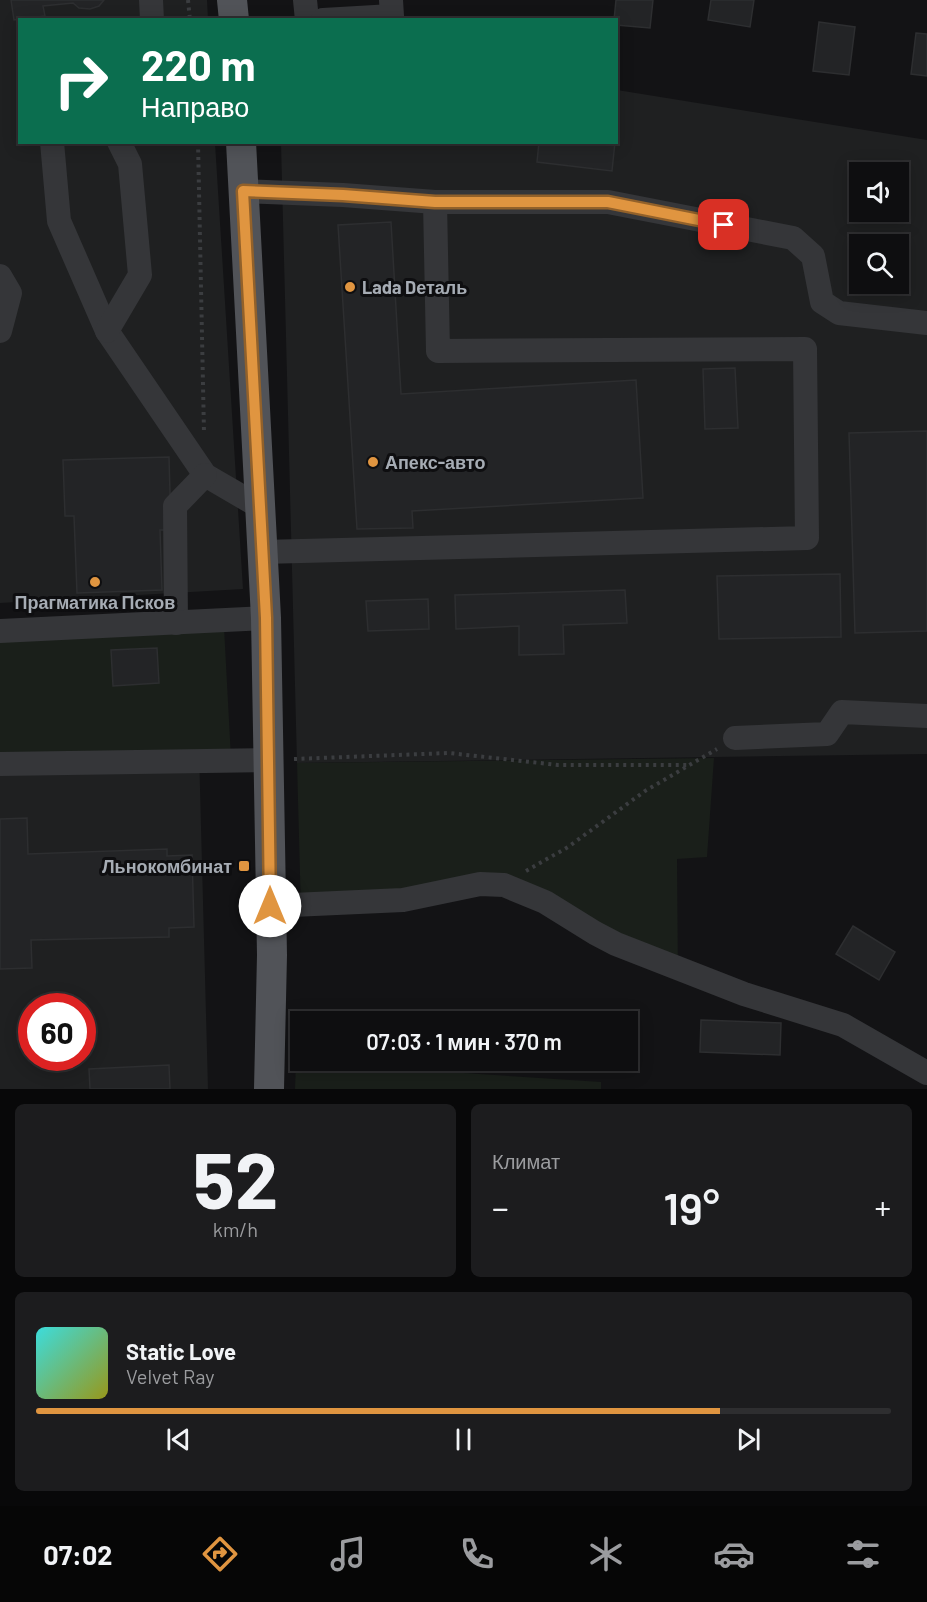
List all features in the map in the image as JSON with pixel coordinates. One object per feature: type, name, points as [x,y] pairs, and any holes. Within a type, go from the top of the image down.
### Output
[{"type":"main road","points":[[232,0],[234,18]]},
{"type":"main road","points":[[241,144],[266,618],[272,955],[268,1089]]},
{"type":"lane","points":[[150,0],[152,18]]},
{"type":"lane","points":[[305,0],[307,18]]},
{"type":"lane","points":[[358,18],[392,16],[391,0]]},
{"type":"lane","points":[[52,144],[59,221],[107,332],[205,476],[260,507]]},
{"type":"lane","points":[[107,332],[140,275],[130,164],[120,144]]},
{"type":"lane","points":[[243,191],[435,202],[608,202],[793,238],[813,256],[822,302],[839,313],[927,323]]},
{"type":"lane","points":[[262,552],[807,538],[805,349],[438,351],[435,202]]},
{"type":"lane","points":[[0,276],[10,293],[0,331]]},
{"type":"lane","points":[[176,622],[175,506],[205,476]]},
{"type":"lane","points":[[0,631],[266,618]]},
{"type":"lane","points":[[735,738],[826,734],[842,712],[927,716]]},
{"type":"lane","points":[[0,764],[269,760]]},
{"type":"lane","points":[[270,906],[403,900],[480,884],[504,885],[545,902],[616,944],[744,994],[843,1025],[927,1073]]},
{"type":"path","points":[[188,0],[190,18]]},
{"type":"path","points":[[198,144],[205,476]]},
{"type":"path","points":[[504,885],[568,847],[645,790],[735,738]]},
{"type":"path","points":[[269,760],[449,753],[558,765],[690,765]]},
{"type":"shaded area","points":[[0,0],[207,0],[208,18],[18,18],[18,144],[215,144],[243,589],[0,603]]},
{"type":"shaded area","points":[[618,90],[927,140],[927,754],[297,763],[281,144],[618,144]]},
{"type":"shaded area","points":[[224,627],[231,758],[0,769],[0,638]]},
{"type":"shaded area","points":[[199,751],[208,1089],[0,1089],[0,760]]},
{"type":"shaded area","points":[[714,758],[707,857],[677,859],[678,980],[608,953],[535,907],[495,893],[301,912],[297,763]]},
{"type":"shaded area","points":[[296,1071],[433,1071],[601,1082],[601,1089],[295,1089]]},
{"type":"building","points":[[11,0],[104,0],[99,6],[90,9],[79,8],[73,3],[43,6],[45,16],[14,20]]},
{"type":"building","points":[[616,0],[653,0],[650,28],[618,25],[618,18],[614,18]]},
{"type":"building","points":[[711,0],[754,0],[750,27],[708,20]]},
{"type":"building","points":[[819,22],[855,27],[849,75],[813,71]]},
{"type":"building","points":[[916,33],[927,34],[927,76],[911,74]]},
{"type":"building","points":[[539,144],[615,144],[612,171],[537,162]]},
{"type":"building","points":[[391,222],[401,394],[636,380],[643,498],[412,511],[413,528],[357,529],[338,225]]},
{"type":"building","points":[[735,368],[738,428],[705,429],[703,369]]},
{"type":"building","points":[[927,431],[927,631],[855,633],[849,433]]},
{"type":"building","points":[[169,457],[171,530],[160,530],[162,590],[77,593],[74,516],[65,516],[63,460]]},
{"type":"building","points":[[840,574],[841,637],[719,639],[717,576]]},
{"type":"building","points":[[625,590],[627,623],[563,625],[564,654],[519,655],[519,626],[456,629],[455,595]]},
{"type":"building","points":[[428,599],[429,629],[368,631],[366,601]]},
{"type":"building","points":[[157,648],[159,683],[113,686],[111,650]]},
{"type":"building","points":[[27,818],[28,854],[167,849],[167,856],[192,855],[194,927],[169,928],[169,937],[31,940],[32,968],[0,969],[0,819]]},
{"type":"building","points":[[853,926],[895,952],[879,980],[836,954]]},
{"type":"building","points":[[701,1020],[781,1023],[780,1055],[700,1052]]},
{"type":"building","points":[[169,1065],[170,1089],[90,1089],[89,1071],[96,1071],[96,1069]]},
{"type":"place","name":"Lada Dеталь","points":[[350,287]]},
{"type":"place","name":"Апекс-авто","points":[[373,462]]},
{"type":"place","name":"Прагматика Псков","points":[[95,582]]},
{"type":"place","name":"Льнокомбинат","points":[[244,866]]},
{"type":"route","points":[[270,906],[266,618],[243,191],[435,202],[608,202],[724,225]]}]
